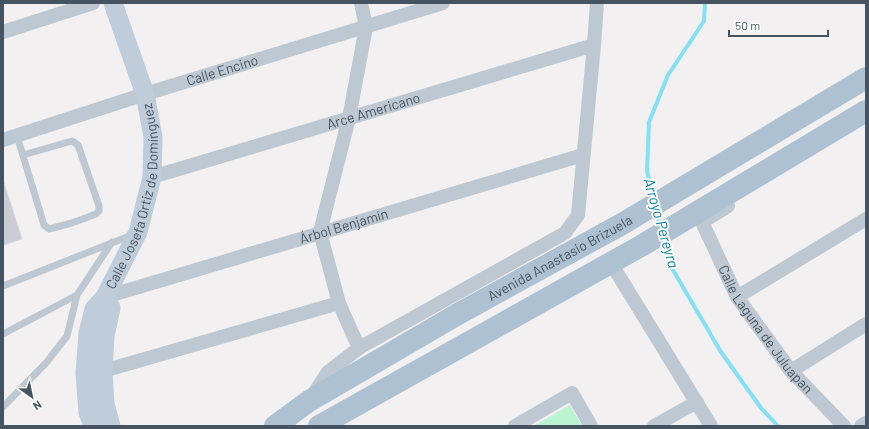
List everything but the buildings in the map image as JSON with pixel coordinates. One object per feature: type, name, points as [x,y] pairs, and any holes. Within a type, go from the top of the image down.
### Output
[{"type":"main road","name":"Avenida Anastasio Brizuela","points":[[275,426],[309,402],[458,314],[622,224],[866,78]]},
{"type":"main road","name":"Avenida Anastasio Brizuela","points":[[319,426],[641,246],[817,139],[866,111]]},
{"type":"street","points":[[3,32],[93,3]]},
{"type":"street","name":"Calle Josefa Ortiz de Domínguez","points":[[93,426],[88,412],[85,373],[88,333],[94,309],[105,297],[138,232],[152,177],[153,137],[145,94],[113,3]]},
{"type":"street","points":[[359,348],[339,303],[320,232],[349,118],[366,27],[361,3]]},
{"type":"street","name":"Calle Encino","points":[[3,140],[145,94],[443,3]]},
{"type":"street","points":[[309,402],[328,372],[359,348],[564,233],[578,215],[597,3]]},
{"type":"street","name":"Arce Americano","points":[[152,177],[594,45]]},
{"type":"street","name":"Calle Laguna de Juluapan","points":[[817,139],[790,169],[702,222],[737,297],[791,371],[844,426]]},
{"type":"street","name":"Árbol Benjamín","points":[[105,297],[583,155]]},
{"type":"street","points":[[737,297],[866,219]]},
{"type":"street","points":[[611,263],[711,426]]},
{"type":"street","name":"Calle Josefa Ortiz de Domínguez","points":[[105,297],[111,308],[105,336],[103,371],[105,404],[111,426]]},
{"type":"street","points":[[103,371],[339,303]]},
{"type":"street","points":[[791,371],[866,324]]},
{"type":"street","points":[[515,426],[572,393],[591,426]]},
{"type":"street","points":[[654,426],[697,402]]},
{"type":"street","points":[[861,426],[866,423]]},
{"type":"lane","points":[[17,136],[23,156],[44,225],[46,228],[49,229],[72,223],[96,214],[99,211],[97,199],[76,143],[72,141],[23,156]]},
{"type":"lane","points":[[3,286],[138,232]]},
{"type":"lane","points":[[3,407],[46,363],[67,336],[77,295],[112,242]]},
{"type":"lane","points":[[3,334],[77,295]]},
{"type":"green space","points":[[570,405],[582,426],[534,426]]},
{"type":"waterway","name":"Arroyo Pereyra","points":[[653,197],[647,171],[649,122],[668,75],[704,21],[705,3]]},
{"type":"waterway","name":"Arroyo Pereyra","points":[[657,212],[660,227]]},
{"type":"waterway","name":"Arroyo Pereyra","points":[[664,241],[670,265],[721,352],[761,408],[778,426]]}]
